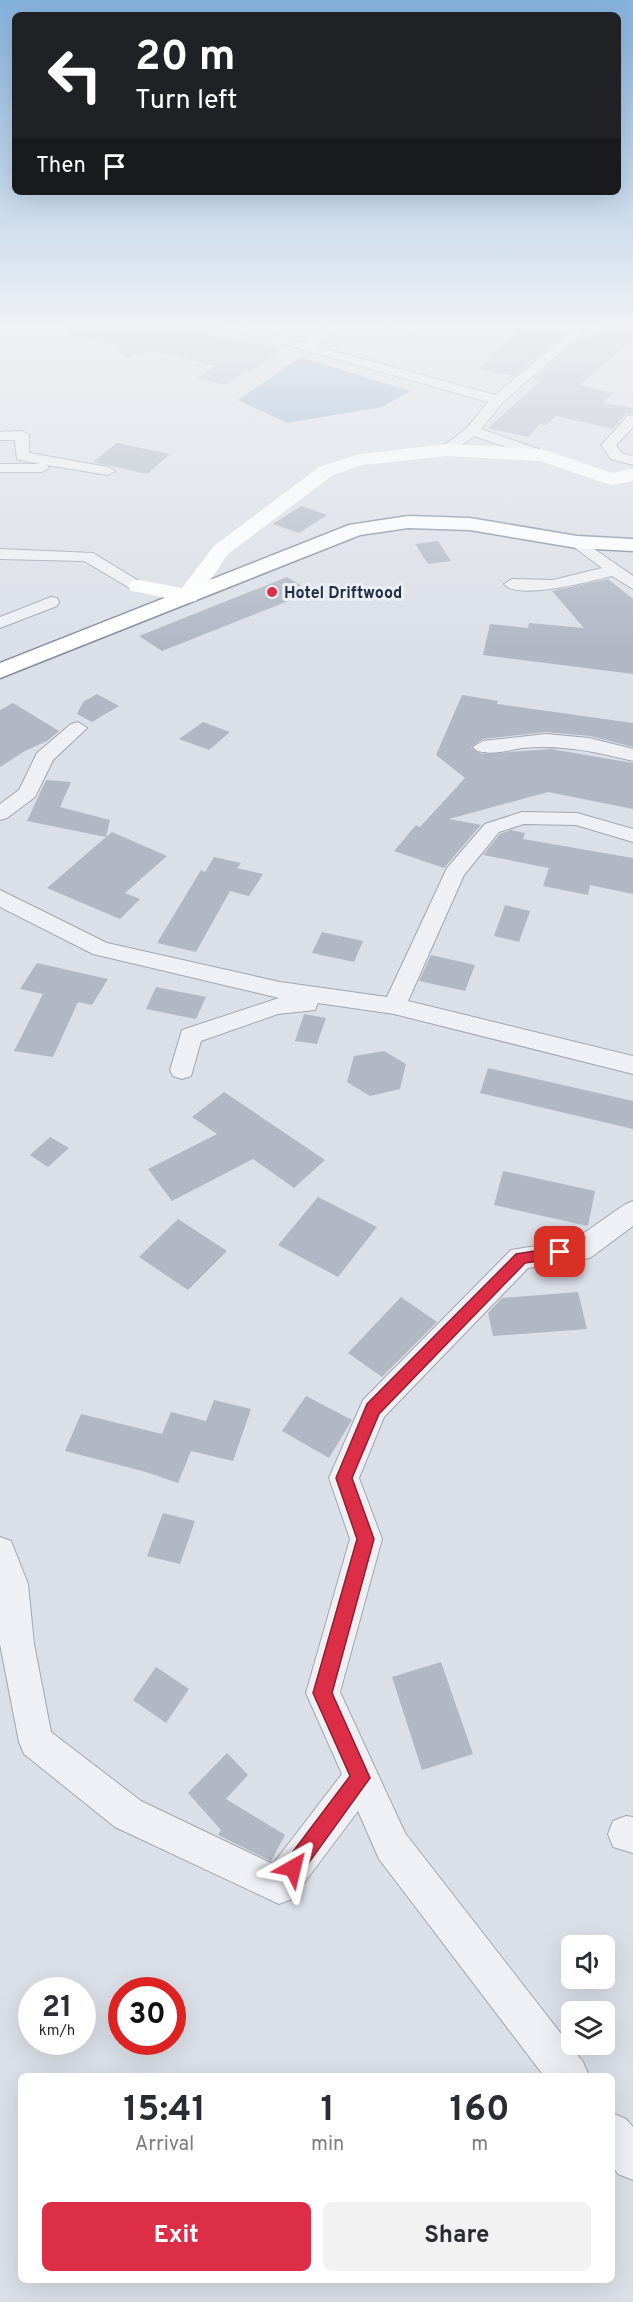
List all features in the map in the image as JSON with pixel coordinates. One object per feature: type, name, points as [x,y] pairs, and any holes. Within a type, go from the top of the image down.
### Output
[{"type":"main road","points":[[188,596],[221,550],[326,471],[360,460],[447,450],[542,455],[611,479],[633,475]]},
{"type":"main road","points":[[0,671],[308,547],[366,527],[408,522],[470,524],[578,542],[633,545]]},
{"type":"main road","points":[[139,586],[188,596]]},
{"type":"street","points":[[447,450],[470,432]]},
{"type":"street","points":[[476,432],[542,455]]},
{"type":"street","points":[[621,432],[608,446],[616,456],[633,461]]},
{"type":"street","points":[[0,436],[22,435],[22,456],[108,471],[0,468]]},
{"type":"street","points":[[578,542],[633,584]]},
{"type":"street","points":[[0,554],[87,556],[139,586]]},
{"type":"street","points":[[512,584],[553,585],[615,570]]},
{"type":"street","points":[[0,623],[51,602]]},
{"type":"street","points":[[0,814],[28,793],[44,757],[78,728]]},
{"type":"street","points":[[483,747],[546,740],[590,744],[633,755]]},
{"type":"street","points":[[394,1006],[454,873],[492,828],[522,818],[577,819],[633,836]]},
{"type":"street","points":[[0,897],[21,911],[101,950],[280,990],[394,1006],[633,1065]]},
{"type":"street","points":[[182,1070],[190,1036],[276,1006],[358,1001]]},
{"type":"street","points":[[567,2073],[392,1846],[322,1693],[366,1539],[344,1478],[373,1409],[521,1258],[579,1250],[633,1212]]},
{"type":"street","points":[[0,1552],[36,1742],[128,1814],[279,1886],[361,1778]]},
{"type":"street","points":[[615,2137],[633,2159]]},
{"type":"building","points":[[508,432],[532,432],[528,437]]},
{"type":"building","points":[[117,443],[170,454],[147,474],[93,462]]},
{"type":"building","points":[[301,506],[327,515],[299,533],[273,524]]},
{"type":"building","points":[[438,541],[451,561],[428,564],[415,544]]},
{"type":"building","points":[[287,577],[311,592],[162,651],[139,636]]},
{"type":"building","points":[[608,579],[633,599],[633,674],[483,655],[490,624],[528,628],[529,623],[584,628],[552,591]]},
{"type":"building","points":[[97,694],[119,706],[92,722],[77,714],[83,702]]},
{"type":"building","points":[[462,695],[498,701],[497,704],[633,723],[633,747],[590,736],[546,732],[483,739],[471,747],[482,754],[551,749],[633,763],[633,809],[548,792],[449,819],[481,825],[444,868],[394,851],[416,825],[420,827],[465,778],[436,755]]},
{"type":"building","points":[[13,703],[59,731],[47,741],[25,751],[0,767],[0,710]]},
{"type":"building","points":[[203,722],[230,732],[209,750],[179,739]]},
{"type":"building","points":[[46,780],[71,782],[60,807],[110,820],[106,837],[27,821]]},
{"type":"building","points":[[511,830],[525,833],[523,839],[633,858],[633,894],[590,885],[588,895],[543,886],[549,868],[483,855],[500,834]]},
{"type":"building","points":[[112,832],[167,856],[125,893],[140,899],[120,919],[47,888]]},
{"type":"building","points":[[214,857],[241,863],[237,868],[263,874],[249,896],[230,891],[196,952],[157,943],[201,870],[205,872]]},
{"type":"building","points":[[505,905],[530,911],[519,942],[494,936]]},
{"type":"building","points":[[322,932],[363,941],[354,962],[312,953]]},
{"type":"building","points":[[431,955],[475,965],[465,991],[419,981]]},
{"type":"building","points":[[37,963],[108,979],[92,1005],[78,1002],[53,1057],[14,1051],[43,994],[20,989]]},
{"type":"building","points":[[156,987],[206,997],[196,1019],[146,1009]]},
{"type":"building","points":[[304,1014],[326,1018],[317,1044],[295,1041]]},
{"type":"building","points":[[384,1051],[406,1064],[400,1089],[370,1096],[347,1082],[354,1056]]},
{"type":"building","points":[[488,1068],[633,1101],[633,1129],[480,1093]]},
{"type":"building","points":[[224,1092],[325,1160],[294,1188],[253,1159],[172,1201],[148,1169],[217,1134],[192,1117]]},
{"type":"building","points":[[50,1137],[69,1148],[48,1167],[30,1155]]},
{"type":"building","points":[[503,1171],[595,1191],[588,1226],[494,1205]]},
{"type":"building","points":[[318,1197],[377,1227],[338,1277],[278,1245]]},
{"type":"building","points":[[178,1219],[227,1251],[188,1290],[139,1257]]},
{"type":"building","points":[[578,1292],[587,1329],[493,1336],[488,1313],[502,1298]]},
{"type":"building","points":[[401,1297],[437,1322],[382,1377],[348,1353]]},
{"type":"building","points":[[306,1396],[352,1420],[329,1458],[282,1431]]},
{"type":"building","points":[[214,1400],[251,1409],[233,1461],[191,1451],[178,1483],[146,1472],[65,1451],[81,1414],[162,1434],[171,1412],[206,1421]]},
{"type":"building","points":[[163,1513],[195,1521],[180,1564],[147,1556]]},
{"type":"building","points":[[441,1662],[473,1754],[422,1770],[392,1677]]},
{"type":"building","points":[[156,1667],[189,1689],[166,1723],[133,1700]]},
{"type":"building","points":[[227,1753],[248,1775],[226,1799],[285,1835],[271,1861],[218,1835],[221,1830],[188,1793]]},
{"type":"place","name":"Hotel Driftwood","points":[[272,592]]},
{"type":"route","points":[[293,1868],[361,1778],[322,1693],[366,1539],[344,1478],[373,1409],[521,1258],[560,1252]]}]
